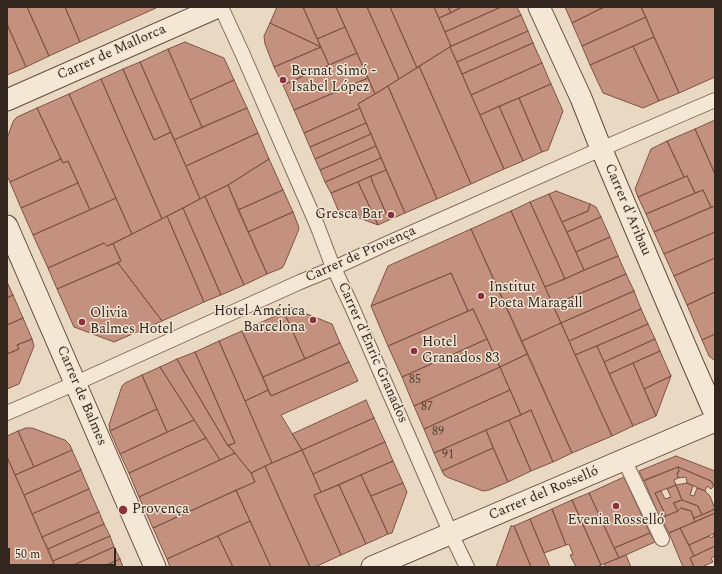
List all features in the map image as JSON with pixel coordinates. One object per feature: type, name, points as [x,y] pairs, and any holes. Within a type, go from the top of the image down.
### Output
[{"type":"main road","name":"Carrer de Mallorca","points":[[7,100],[219,7]]},
{"type":"main road","name":"Carrer d'Aribau","points":[[539,7],[580,98],[715,414]]},
{"type":"main road","name":"Carrer de Balmes","points":[[7,226],[155,567]]},
{"type":"main road","name":"Carrer del Rosselló","points":[[372,567],[715,421]]},
{"type":"street","name":"Carrer d'Enric Granados","points":[[219,7],[243,55],[317,225],[334,268],[451,534],[468,567]]},
{"type":"street","name":"Carrer de Provença","points":[[7,413],[601,148],[715,100]]},
{"type":"street","points":[[629,470],[662,539]]},
{"type":"building","points":[[7,7],[27,7],[49,56],[26,67],[7,24]]},
{"type":"building","points":[[27,7],[65,7],[80,42],[49,56]]},
{"type":"building","points":[[65,7],[156,7],[156,8],[80,42]]},
{"type":"building","points":[[277,7],[303,7],[321,47],[270,23]]},
{"type":"building","points":[[303,7],[336,7],[345,27],[317,39]]},
{"type":"building","points":[[336,7],[367,7],[399,79],[375,94]]},
{"type":"building","points":[[367,7],[390,7],[417,68],[399,79]]},
{"type":"building","points":[[390,7],[434,7],[451,46],[417,68]]},
{"type":"building","points":[[434,7],[448,7],[451,13],[439,18]]},
{"type":"building","points":[[448,7],[462,7],[451,13]]},
{"type":"building","points":[[462,7],[501,7],[445,32],[439,18]]},
{"type":"building","points":[[501,7],[517,7],[521,15],[451,46],[445,32]]},
{"type":"building","points":[[565,7],[604,7],[572,23]]},
{"type":"building","points":[[604,7],[641,7],[646,17],[582,46],[572,23]]},
{"type":"building","points":[[641,7],[715,7],[715,77],[679,93]]},
{"type":"building","points":[[521,15],[528,31],[457,62],[450,47]]},
{"type":"building","points":[[646,17],[654,37],[590,65],[582,46]]},
{"type":"building","points":[[270,23],[321,47],[274,67],[265,44],[264,36]]},
{"type":"building","points":[[7,24],[26,67],[7,75]]},
{"type":"building","points":[[345,27],[357,53],[329,65],[317,39]]},
{"type":"building","points":[[528,31],[533,43],[462,74],[457,62]]},
{"type":"building","points":[[654,37],[679,93],[659,101],[633,46]]},
{"type":"building","points":[[185,42],[224,58],[234,80],[190,100],[168,49]]},
{"type":"building","points":[[533,43],[542,63],[471,95],[462,74]]},
{"type":"building","points":[[633,46],[659,101],[643,108],[603,93],[590,65]]},
{"type":"building","points":[[321,47],[329,65],[283,85],[274,67]]},
{"type":"building","points":[[450,47],[504,169],[471,184],[419,66]]},
{"type":"building","points":[[168,49],[202,127],[174,140],[140,62]]},
{"type":"building","points":[[357,53],[368,78],[294,110],[283,85]]},
{"type":"building","points":[[140,62],[171,132],[154,140],[123,69]]},
{"type":"building","points":[[542,63],[551,84],[480,115],[471,95]]},
{"type":"building","points":[[419,66],[471,184],[437,199],[388,86]]},
{"type":"building","points":[[123,69],[154,140],[171,132],[200,199],[162,219],[101,79]]},
{"type":"building","points":[[368,78],[375,94],[358,104],[360,108],[304,133],[294,110]]},
{"type":"building","points":[[101,79],[162,219],[132,234],[69,94]]},
{"type":"building","points":[[234,80],[247,108],[202,127],[190,100]]},
{"type":"building","points":[[551,84],[563,111],[548,150],[542,152],[519,98]]},
{"type":"building","points":[[388,86],[437,199],[405,213],[358,104]]},
{"type":"building","points":[[69,94],[116,198],[90,210],[68,161],[63,163],[37,108]]},
{"type":"building","points":[[519,98],[542,152],[523,161],[499,106]]},
{"type":"building","points":[[499,106],[523,161],[504,169],[480,115]]},
{"type":"building","points":[[37,108],[61,159],[10,182],[7,176],[7,138],[13,122],[17,117]]},
{"type":"building","points":[[247,108],[258,133],[186,166],[174,140]]},
{"type":"building","points":[[360,108],[366,123],[310,147],[304,133]]},
{"type":"building","points":[[715,120],[715,174],[695,129]]},
{"type":"building","points":[[366,123],[371,134],[315,159],[310,147]]},
{"type":"building","points":[[695,129],[715,174],[715,206],[711,207],[703,190],[695,193],[687,176],[684,177],[667,141]]},
{"type":"building","points":[[258,133],[269,159],[228,185],[200,199],[186,166]]},
{"type":"building","points":[[371,134],[376,146],[320,170],[315,159]]},
{"type":"building","points":[[667,141],[684,177],[638,197],[635,189],[651,149]]},
{"type":"building","points":[[376,146],[381,158],[325,182],[320,170]]},
{"type":"building","points":[[381,158],[386,170],[331,193],[325,182]]},
{"type":"building","points":[[61,159],[63,163],[68,161],[78,183],[21,208],[10,182]]},
{"type":"building","points":[[269,159],[283,190],[238,210],[228,185]]},
{"type":"building","points":[[386,170],[405,213],[389,220],[371,176]]},
{"type":"building","points":[[371,176],[389,220],[378,225],[358,182]]},
{"type":"building","points":[[687,176],[695,193],[646,214],[638,197]]},
{"type":"building","points":[[358,182],[378,225],[338,210],[331,193]]},
{"type":"building","points":[[78,183],[90,210],[33,235],[21,208]]},
{"type":"building","points":[[228,185],[267,274],[244,285],[205,196]]},
{"type":"building","points":[[283,190],[293,212],[248,232],[238,210]]},
{"type":"building","points":[[703,190],[711,207],[654,232],[646,214]]},
{"type":"building","points":[[556,191],[590,204],[588,211],[562,222],[549,194]]},
{"type":"building","points":[[549,194],[584,270],[565,279],[530,202]]},
{"type":"building","points":[[205,196],[244,285],[221,295],[183,208]]},
{"type":"building","points":[[116,198],[132,234],[107,246],[104,243],[48,268],[33,235]]},
{"type":"building","points":[[530,202],[565,279],[545,287],[511,211]]},
{"type":"building","points":[[590,204],[596,207],[601,217],[567,232],[562,222],[588,211]]},
{"type":"building","points":[[715,206],[715,232],[664,254],[654,232]]},
{"type":"building","points":[[183,208],[221,295],[204,302],[167,216]]},
{"type":"building","points":[[511,211],[561,323],[522,341],[471,229]]},
{"type":"building","points":[[293,212],[299,229],[284,265],[282,268],[267,274],[248,232]]},
{"type":"building","points":[[167,216],[204,302],[162,321],[118,263],[121,261],[113,244]]},
{"type":"building","points":[[601,217],[610,237],[576,252],[567,232]]},
{"type":"building","name":"Institut Poeta Maragall","points":[[471,229],[527,354],[500,367],[473,309],[468,311],[451,273],[371,306],[388,266]]},
{"type":"building","points":[[715,232],[715,258],[674,276],[664,254]]},
{"type":"building","points":[[610,237],[618,256],[584,270],[576,252]]},
{"type":"building","points":[[104,243],[107,246],[113,244],[121,261],[57,289],[48,268]]},
{"type":"building","points":[[618,256],[626,274],[553,305],[545,287]]},
{"type":"building","points":[[715,258],[715,292],[687,305],[674,276]]},
{"type":"building","points":[[118,263],[162,321],[114,342],[74,327],[57,289]]},
{"type":"building","points":[[451,273],[468,311],[388,346],[371,306]]},
{"type":"building","points":[[626,274],[634,291],[561,323],[553,305]]},
{"type":"building","points":[[7,282],[13,295],[7,298]]},
{"type":"building","points":[[634,291],[641,309],[569,341],[561,323]]},
{"type":"building","points":[[715,292],[715,334],[702,340],[687,305]]},
{"type":"building","points":[[13,295],[23,318],[7,325],[7,298]]},
{"type":"building","points":[[292,308],[332,324],[340,343],[305,359],[284,312]]},
{"type":"building","points":[[473,309],[487,339],[402,377],[388,346]]},
{"type":"building","points":[[641,309],[648,324],[575,355],[569,341]]},
{"type":"building","points":[[284,312],[305,359],[263,377],[242,331]]},
{"type":"building","points":[[23,318],[32,339],[17,345],[19,349],[7,354],[7,325]]},
{"type":"building","points":[[561,323],[612,436],[572,453],[522,341]]},
{"type":"building","points":[[648,324],[655,339],[604,362],[597,346]]},
{"type":"building","points":[[242,331],[268,390],[245,401],[219,341]]},
{"type":"building","points":[[715,334],[715,361],[709,356],[702,340]]},
{"type":"building","points":[[32,339],[34,346],[19,384],[7,389],[7,354],[19,349],[17,345]]},
{"type":"building","points":[[487,339],[500,367],[414,406],[402,377]]},
{"type":"building","points":[[655,339],[660,351],[609,374],[604,362]]},
{"type":"building","points":[[219,341],[272,463],[251,473],[228,445],[235,443],[195,352]]},
{"type":"building","points":[[340,343],[349,362],[271,396],[263,377]]},
{"type":"building","points":[[597,346],[633,426],[612,436],[575,355]]},
{"type":"building","points":[[660,351],[671,376],[644,389],[633,363]]},
{"type":"building","points":[[195,352],[235,443],[228,446],[177,359]]},
{"type":"building","points":[[527,354],[572,453],[553,462],[531,410],[521,415],[500,367]]},
{"type":"building","points":[[177,359],[228,446],[235,453],[220,460],[160,367]]},
{"type":"building","points":[[349,362],[358,381],[281,415],[302,450],[272,463],[245,401],[268,390],[271,396]]},
{"type":"building","points":[[633,363],[656,416],[633,426],[609,374]]},
{"type":"building","points":[[160,367],[194,420],[167,432],[142,375]]},
{"type":"building","points":[[500,367],[510,390],[424,429],[414,406]]},
{"type":"building","points":[[142,375],[157,409],[110,431],[109,425],[122,386]]},
{"type":"building","points":[[671,376],[656,416],[644,389]]},
{"type":"building","points":[[510,390],[521,415],[434,453],[424,429]]},
{"type":"building","points":[[366,400],[374,418],[302,450],[292,434]]},
{"type":"building","points":[[157,409],[167,432],[120,454],[110,431]]},
{"type":"building","points":[[531,410],[553,462],[531,471],[509,420]]},
{"type":"building","points":[[374,418],[385,442],[313,474],[302,450]]},
{"type":"building","points":[[194,420],[206,438],[129,473],[120,454]]},
{"type":"building","points":[[509,420],[531,471],[508,482],[486,430]]},
{"type":"building","points":[[26,428],[32,428],[65,440],[70,445],[72,450],[34,467],[18,431]]},
{"type":"building","points":[[486,430],[493,448],[442,471],[434,453]]},
{"type":"building","points":[[18,431],[34,467],[15,475],[7,457],[7,436]]},
{"type":"building","points":[[206,438],[220,460],[139,497],[129,473]]},
{"type":"building","points":[[385,442],[393,461],[321,492],[313,474]]},
{"type":"building","points":[[493,448],[508,482],[483,491],[447,477],[442,471]]},
{"type":"building","points":[[72,450],[81,470],[24,495],[15,475]]},
{"type":"building","points":[[302,450],[321,492],[314,495],[341,555],[315,567],[310,567],[265,466]]},
{"type":"building","points":[[235,453],[251,473],[255,482],[153,528],[139,497]]},
{"type":"building","points":[[676,456],[715,471],[715,488],[711,481],[678,467],[644,481],[639,471]]},
{"type":"building","points":[[7,457],[24,495],[55,567],[7,567]]},
{"type":"building","points":[[393,461],[403,483],[371,496],[361,475]]},
{"type":"building","points":[[265,466],[310,567],[271,567],[236,490],[255,482],[251,473]]},
{"type":"building","points":[[678,467],[711,481],[714,486],[711,489],[707,486],[705,491],[687,483],[686,477],[678,478]]},
{"type":"building","points":[[678,467],[678,478],[674,480],[676,485],[655,493],[666,516],[660,519],[644,480]]},
{"type":"building","points":[[81,470],[89,489],[32,514],[24,495]]},
{"type":"building","points":[[361,475],[388,534],[366,544],[339,485]]},
{"type":"building","name":"Evenia Rosselló","points":[[624,477],[650,533],[614,548],[589,493]]},
{"type":"building","points":[[403,483],[407,492],[392,533],[388,534],[371,496]]},
{"type":"building","points":[[687,483],[693,486],[690,495],[694,496],[697,488],[705,491],[710,496],[715,509],[702,515],[698,506],[682,500],[676,485]]},
{"type":"building","points":[[339,485],[366,544],[341,555],[314,495]]},
{"type":"building","points":[[676,485],[682,500],[673,503],[678,511],[666,516],[655,493],[661,491],[665,499],[671,497],[667,489]]},
{"type":"building","points":[[89,489],[99,512],[42,537],[32,514]]},
{"type":"building","points":[[236,490],[250,521],[167,559],[153,528]]},
{"type":"building","points":[[589,493],[619,558],[601,565],[572,500]]},
{"type":"building","points":[[572,500],[601,565],[596,567],[576,567],[570,555],[573,554],[569,544],[566,545],[552,509]]},
{"type":"building","points":[[682,500],[698,506],[702,515],[694,518],[691,511],[681,508],[678,511],[674,503]]},
{"type":"building","points":[[681,508],[691,511],[695,522],[669,533],[661,518],[678,511]]},
{"type":"building","points":[[552,509],[566,545],[544,553],[530,519]]},
{"type":"building","points":[[715,509],[715,513],[695,522],[694,518]]},
{"type":"building","points":[[99,512],[104,524],[48,549],[42,537]]},
{"type":"building","points":[[715,513],[715,533],[689,545],[680,528]]},
{"type":"building","points":[[530,519],[550,567],[531,567],[514,526]]},
{"type":"building","points":[[250,521],[271,567],[233,567],[218,536]]},
{"type":"building","points":[[104,524],[110,536],[53,561],[48,549]]},
{"type":"building","points":[[511,526],[514,526],[531,567],[496,567]]},
{"type":"building","points":[[680,528],[694,556],[690,558],[694,567],[683,567],[669,533]]},
{"type":"building","points":[[650,533],[655,542],[619,558],[614,548]]},
{"type":"building","points":[[715,533],[715,546],[694,556],[689,545],[709,536],[710,538],[714,536],[713,534]]},
{"type":"building","points":[[110,536],[114,547],[69,567],[55,567],[53,561]]},
{"type":"building","points":[[218,536],[233,567],[170,567],[167,559]]},
{"type":"building","points":[[715,546],[715,556],[711,558],[713,562],[702,567],[694,567],[690,558]]},
{"type":"building","points":[[114,547],[120,559],[102,567],[69,567]]},
{"type":"building","points":[[626,555],[631,567],[606,567],[604,564]]},
{"type":"building","points":[[120,559],[123,567],[102,567]]},
{"type":"place","name":"Bernat Simó - Isabel López","points":[[283,80]]},
{"type":"place","name":"Gresca Bar","points":[[391,215]]},
{"type":"place","name":"Institut Poeta Maragall","points":[[481,296]]},
{"type":"place","name":"Hotel América Barcelona","points":[[313,320]]},
{"type":"place","name":"Olivia Balmes Hotel","points":[[82,322]]},
{"type":"place","name":"Hotel Granados 83","points":[[414,351]]},
{"type":"place","name":"Evenia Rosselló","points":[[616,506]]},
{"type":"place","name":"Provença","points":[[123,510]]}]
